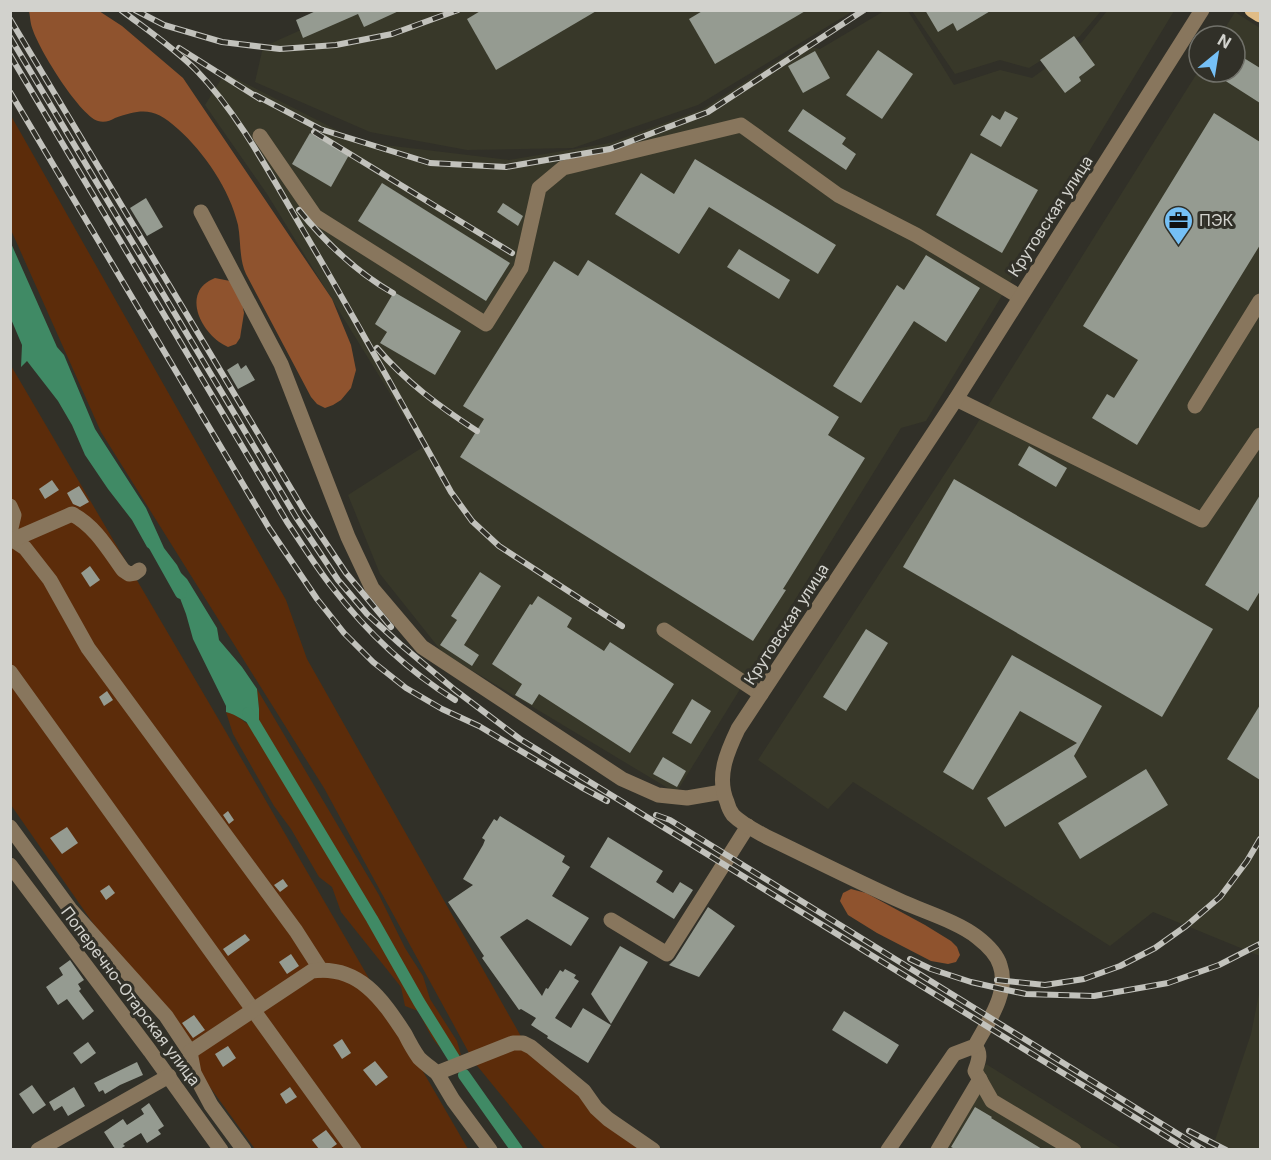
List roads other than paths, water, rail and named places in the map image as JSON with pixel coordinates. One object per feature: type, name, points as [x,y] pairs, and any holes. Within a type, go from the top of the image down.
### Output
[{"type":"main road","points":[[1252,10],[1260,15]]},
{"type":"street","name":"Крутовская улица","points":[[722,792],[723,768],[728,749],[738,729],[956,399],[1202,10]]},
{"type":"street","points":[[260,136],[315,216],[486,324],[521,268],[539,188],[563,168],[741,125],[838,195],[916,235],[1020,297]]},
{"type":"street","points":[[201,212],[281,364],[348,537],[372,588],[422,647],[622,779],[658,795],[687,798],[722,792],[734,815],[748,826],[890,896],[961,927],[977,937],[992,951],[1000,964],[1003,981],[999,1000],[975,1046],[954,1054],[888,1149]]},
{"type":"street","points":[[1195,406],[1260,301]]},
{"type":"street","points":[[956,399],[1202,520],[1260,435]]},
{"type":"street","points":[[10,507],[14,516],[12,536]]},
{"type":"street","points":[[12,536],[72,514],[91,527],[123,570],[129,574],[139,570]]},
{"type":"street","points":[[12,536],[25,548],[50,580],[88,648],[296,931],[321,970]]},
{"type":"street","points":[[664,630],[761,693]]},
{"type":"street","points":[[10,672],[354,1149]]},
{"type":"street","points":[[611,920],[667,954],[748,826]]},
{"type":"street","points":[[10,827],[70,909],[166,1016],[190,1052],[194,1073],[211,1105],[244,1149]]},
{"type":"street","name":"Поперечно-Отарская улица","points":[[10,865],[221,1149]]},
{"type":"street","points":[[190,1052],[312,971],[339,971],[366,985],[389,1008],[420,1058],[437,1073],[453,1100],[490,1149]]},
{"type":"street","points":[[437,1073],[513,1043],[523,1043],[584,1090],[596,1108],[608,1119],[653,1149]]},
{"type":"street","points":[[975,1046],[980,1056],[975,1071],[992,1101],[1074,1149]]},
{"type":"street","points":[[38,1149],[169,1076]]},
{"type":"street","points":[[938,1149],[980,1079]]},
{"type":"waterway","points":[[153,543],[181,593]]},
{"type":"waterway","points":[[248,713],[455,1060]]},
{"type":"waterway","points":[[464,1075],[517,1150]]},
{"type":"railway","points":[[121,10],[169,46],[196,70],[226,105],[265,165],[451,492],[472,521],[499,546],[622,626]]},
{"type":"railway","points":[[135,10],[164,25],[222,42],[280,49],[336,45],[392,34],[458,10]]},
{"type":"railway","points":[[255,95],[320,129],[430,163],[506,167],[610,149],[708,112],[864,10]]},
{"type":"railway","points":[[10,19],[305,512],[346,573],[391,627]]},
{"type":"railway","points":[[10,37],[296,517],[338,580],[367,614],[455,690],[520,739],[1188,1150]]},
{"type":"railway","points":[[179,48],[260,99]]},
{"type":"railway","points":[[10,55],[287,522],[326,579],[373,634],[404,663],[455,700]]},
{"type":"railway","points":[[10,92],[269,528],[317,599],[344,633],[373,662],[406,688],[442,709],[479,726],[607,801]]},
{"type":"railway","points":[[314,132],[512,253]]},
{"type":"railway","points":[[299,210],[342,256],[366,276],[393,293]]},
{"type":"railway","points":[[377,348],[424,393],[477,431]]},
{"type":"railway","points":[[656,815],[670,820],[1204,1150]]},
{"type":"railway","points":[[997,980],[1045,985],[1084,979],[1120,966],[1155,948],[1186,926],[1220,897],[1260,839]]},
{"type":"railway","points":[[910,959],[931,969],[971,982],[1026,994],[1094,996],[1168,983],[1219,965],[1260,944]]},
{"type":"railway","points":[[1189,1131],[1226,1150]]},
{"type":"place","name":"ПЭК","points":[[1178,246]]}]
